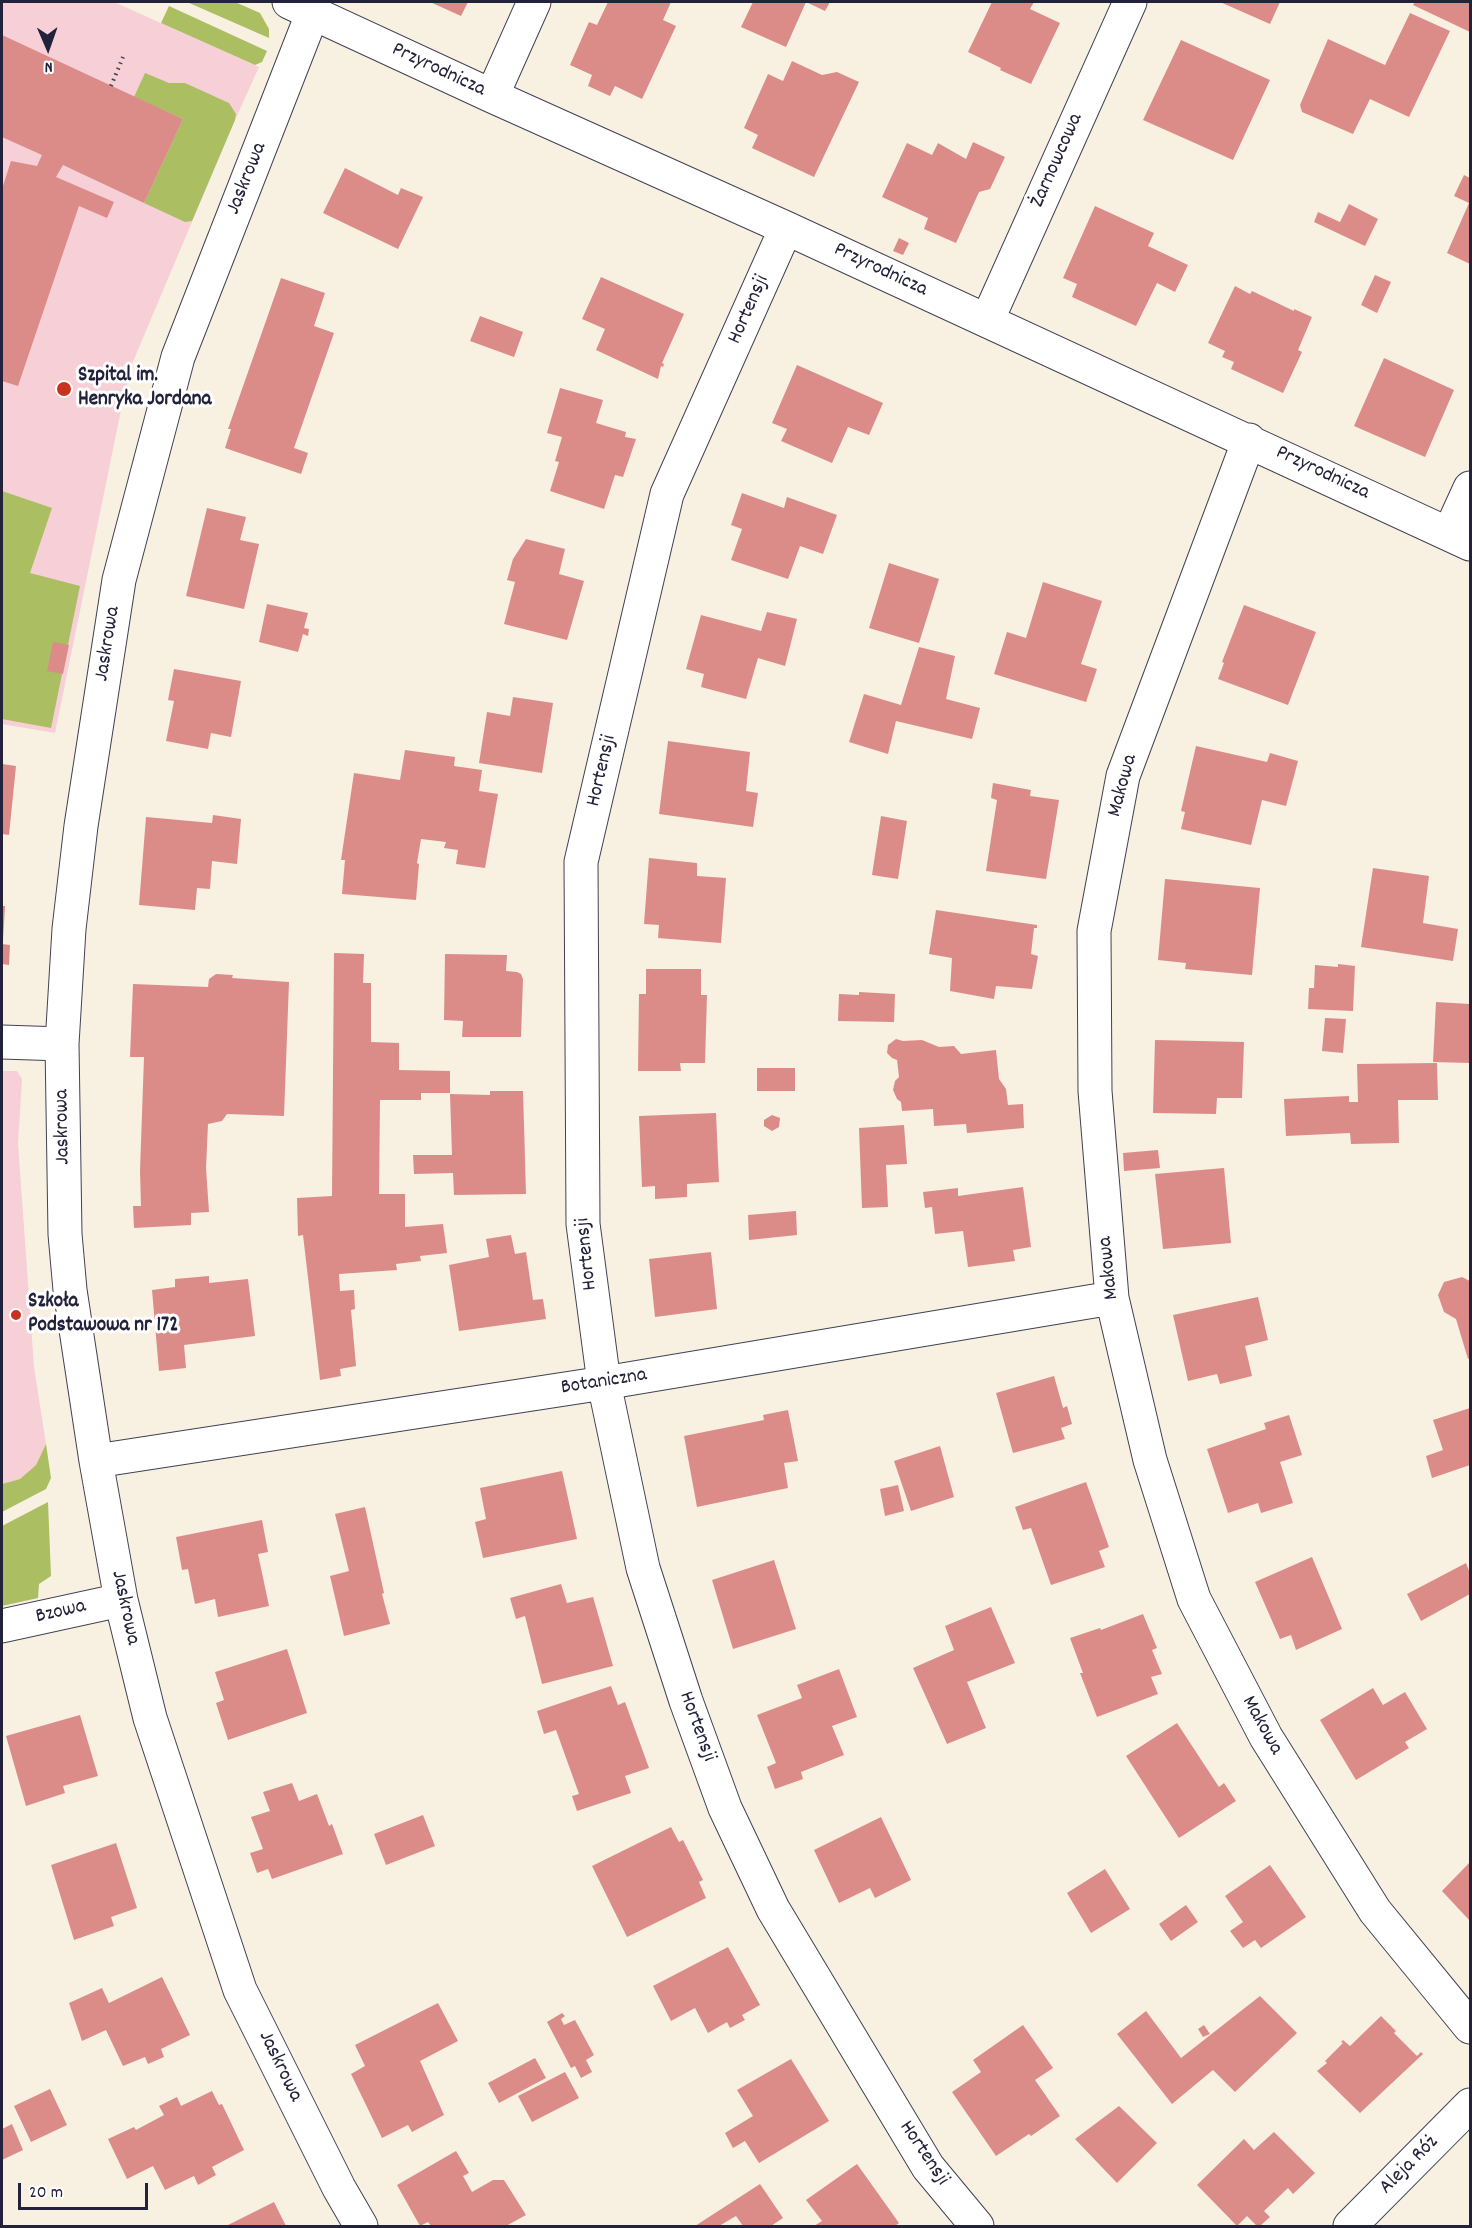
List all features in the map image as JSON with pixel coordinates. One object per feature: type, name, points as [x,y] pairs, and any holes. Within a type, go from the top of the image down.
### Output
[{"type":"street","points":[[492,96],[534,2]]},
{"type":"street","name":"Żarnowcowa","points":[[987,321],[1130,2]]},
{"type":"street","name":"Przyrodnicza","points":[[301,7],[1249,440],[1460,539]]},
{"type":"street","name":"Jaskrowa","points":[[301,7],[178,357],[119,580],[81,826],[69,929],[62,1044],[66,1261],[96,1461],[121,1600],[150,1718],[240,1990],[339,2188],[361,2226]]},
{"type":"street","name":"Hortensji","points":[[786,228],[667,494],[581,862],[583,1224],[604,1383],[643,1568],[686,1701],[726,1808],[773,1909],[928,2167],[977,2226]]},
{"type":"street","name":"Makowa","points":[[1249,440],[1123,776],[1094,931],[1095,1091],[1112,1298],[1150,1460],[1194,1599],[1266,1737],[1375,1911],[1470,2027]]},
{"type":"street","points":[[1460,539],[1470,488]]},
{"type":"street","points":[[2,1042],[62,1044]]},
{"type":"street","name":"Botaniczna","points":[[96,1461],[604,1383],[1112,1298]]},
{"type":"street","name":"Bzowa","points":[[2,1626],[121,1600]]},
{"type":"street","name":"Aleja Róż","points":[[1350,2226],[1470,2105]]},
{"type":"path","points":[[111,86],[123,57]]},
{"type":"shaded area","name":"Szpital im. Henryka Jordana","points":[[2,2],[114,2],[259,67],[132,364],[55,733],[2,724]]},
{"type":"shaded area","name":"Szkoła Podstawowa nr 172","points":[[2,1071],[17,1071],[22,1079],[18,1144],[34,1367],[46,1444],[36,1465],[20,1479],[2,1484]]},
{"type":"green space","points":[[187,2],[235,2],[260,13],[269,29],[269,38]]},
{"type":"green space","points":[[169,6],[267,51],[262,62],[255,65],[161,23]]},
{"type":"green space","points":[[145,73],[169,83],[185,83],[229,103],[236,114],[192,221],[185,222],[144,203],[183,119],[134,97]]},
{"type":"green space","points":[[2,491],[52,508],[30,573],[80,586],[51,728],[2,719]]},
{"type":"green space","points":[[46,1444],[51,1478],[46,1489],[2,1512],[2,1484],[20,1479],[36,1465]]},
{"type":"green space","points":[[48,1502],[51,1576],[39,1584],[38,1598],[2,1606],[2,1526]]},
{"type":"building","points":[[430,2],[468,2],[461,16]]},
{"type":"building","points":[[608,2],[671,2],[663,20],[676,26],[642,99],[615,86],[610,96],[588,86],[592,75],[570,65],[589,22],[597,25]]},
{"type":"building","points":[[753,2],[806,2],[786,47],[741,27]]},
{"type":"building","points":[[806,2],[830,2],[825,11]]},
{"type":"building","points":[[992,2],[1034,2],[1030,9],[1060,23],[1031,84],[968,52]]},
{"type":"building","points":[[1220,2],[1280,2],[1270,24]]},
{"type":"building","points":[[1415,2],[1470,2],[1470,32],[1413,5]]},
{"type":"building","points":[[1410,13],[1450,31],[1409,117],[1370,99],[1353,134],[1302,112],[1300,105],[1328,39],[1385,65]]},
{"type":"building","points":[[2,35],[183,119],[144,203],[63,165],[56,177],[114,202],[107,218],[79,206],[18,386],[2,381],[2,189],[11,161],[37,166],[42,155],[2,137]]},
{"type":"building","points":[[1181,40],[1270,80],[1233,160],[1143,120]]},
{"type":"building","points":[[792,61],[822,75],[837,72],[859,82],[814,177],[752,148],[758,135],[744,128],[768,74],[783,81]]},
{"type":"building","points":[[973,142],[1005,157],[990,189],[979,192],[956,243],[924,229],[928,218],[882,197],[907,143],[932,155],[938,143],[966,159]]},
{"type":"building","points":[[345,168],[398,195],[401,188],[423,197],[398,249],[323,213]]},
{"type":"building","points":[[1464,175],[1470,178],[1470,264],[1447,253],[1469,203],[1454,196]]},
{"type":"building","points":[[1349,204],[1378,219],[1365,246],[1314,222],[1318,212],[1340,222]]},
{"type":"building","points":[[1095,206],[1154,233],[1148,246],[1188,265],[1175,292],[1157,283],[1136,326],[1072,297],[1077,284],[1063,278]]},
{"type":"building","points":[[899,238],[909,243],[903,255],[893,251]]},
{"type":"building","points":[[1375,275],[1391,282],[1377,313],[1361,305]]},
{"type":"building","points":[[601,277],[684,314],[662,363],[664,364],[663,367],[661,366],[658,379],[596,350],[605,329],[582,319]]},
{"type":"building","points":[[281,278],[325,293],[314,326],[334,333],[294,448],[308,453],[301,474],[225,448],[231,429],[228,429]]},
{"type":"building","points":[[1235,286],[1250,294],[1252,291],[1312,317],[1298,350],[1302,352],[1283,393],[1231,369],[1234,362],[1222,357],[1225,351],[1208,343]]},
{"type":"building","points":[[480,316],[523,332],[514,357],[470,341]]},
{"type":"building","points":[[1384,358],[1454,390],[1425,457],[1354,426]]},
{"type":"building","points":[[797,365],[883,403],[869,435],[848,427],[832,463],[781,441],[787,429],[772,423]]},
{"type":"building","points":[[560,388],[603,400],[596,423],[626,432],[625,437],[636,439],[623,477],[615,475],[604,509],[550,491],[559,462],[555,461],[562,437],[547,433]]},
{"type":"building","points":[[742,493],[784,508],[787,497],[837,515],[823,554],[800,546],[788,579],[731,560],[742,529],[731,525]]},
{"type":"building","points":[[207,508],[246,517],[240,540],[259,544],[244,609],[186,596]]},
{"type":"building","points":[[526,539],[565,549],[559,574],[584,581],[567,640],[504,624],[515,582],[507,580],[513,559]]},
{"type":"building","points":[[889,563],[939,579],[919,643],[869,628]]},
{"type":"building","points":[[1043,582],[1102,601],[1081,664],[1097,669],[1086,702],[994,674],[1007,632],[1026,638]]},
{"type":"building","points":[[267,604],[308,613],[304,628],[309,629],[308,636],[303,634],[298,652],[259,642]]},
{"type":"building","points":[[1244,605],[1316,632],[1288,705],[1218,679],[1224,663],[1222,662]]},
{"type":"building","points":[[767,612],[797,619],[785,666],[758,658],[746,699],[701,687],[704,674],[686,669],[701,615],[761,631]]},
{"type":"building","points":[[53,642],[69,645],[63,674],[47,671]]},
{"type":"building","points":[[919,647],[955,656],[946,699],[980,708],[972,739],[896,721],[888,754],[849,742],[864,694],[901,705]]},
{"type":"building","points":[[174,669],[241,681],[231,737],[211,733],[208,749],[166,741],[174,701],[168,700]]},
{"type":"building","points":[[513,697],[553,703],[542,773],[479,763],[487,712],[510,716]]},
{"type":"building","points":[[668,741],[750,752],[746,791],[758,793],[753,827],[659,814]]},
{"type":"building","points":[[1196,746],[1267,762],[1270,753],[1298,761],[1286,806],[1262,800],[1251,845],[1181,829],[1185,812],[1181,811]]},
{"type":"building","points":[[405,750],[455,757],[454,766],[482,770],[479,791],[498,794],[485,868],[456,864],[458,850],[444,848],[446,842],[421,839],[417,863],[419,864],[416,900],[342,894],[345,860],[341,860],[354,773],[400,780]]},
{"type":"building","points":[[2,764],[16,766],[9,835],[2,834]]},
{"type":"building","points":[[993,783],[1031,790],[1030,796],[1059,800],[1046,879],[986,871],[997,800],[991,798]]},
{"type":"building","points":[[213,815],[241,819],[237,864],[212,861],[210,889],[197,888],[195,910],[139,905],[146,817],[212,823]]},
{"type":"building","points":[[881,816],[907,821],[898,879],[872,875]]},
{"type":"building","points":[[649,858],[697,863],[697,876],[726,878],[721,943],[658,938],[659,925],[644,924]]},
{"type":"building","points":[[1373,868],[1429,876],[1423,923],[1458,929],[1453,961],[1361,947]]},
{"type":"building","points":[[1165,879],[1260,888],[1252,975],[1185,969],[1186,963],[1158,960]]},
{"type":"building","points":[[2,906],[5,906],[3,940],[2,940]]},
{"type":"building","points":[[936,910],[1037,925],[1037,928],[1034,928],[1031,954],[1038,956],[1032,989],[996,986],[994,999],[950,991],[952,958],[929,954]]},
{"type":"building","points":[[2,944],[10,945],[9,965],[2,964]]},
{"type":"building","points":[[334,953],[364,954],[363,983],[371,983],[371,1042],[399,1043],[399,1070],[450,1071],[450,1093],[421,1093],[421,1100],[380,1100],[379,1194],[405,1194],[405,1227],[443,1224],[447,1253],[420,1256],[421,1261],[396,1264],[397,1270],[339,1274],[340,1291],[354,1290],[355,1309],[351,1310],[356,1366],[340,1369],[341,1376],[320,1380],[303,1235],[298,1236],[297,1198],[332,1196]]},
{"type":"building","points":[[445,954],[507,955],[506,971],[517,972],[523,979],[521,1037],[462,1037],[463,1021],[444,1020]]},
{"type":"building","points":[[1338,964],[1355,966],[1353,1011],[1308,1009],[1309,988],[1314,988],[1315,965],[1338,967]]},
{"type":"building","points":[[646,969],[701,969],[701,995],[707,995],[705,1063],[680,1063],[681,1071],[638,1071],[639,994],[646,994]]},
{"type":"building","points":[[216,974],[233,975],[232,978],[289,982],[284,1116],[227,1114],[222,1121],[208,1124],[206,1168],[209,1212],[191,1213],[191,1225],[134,1228],[133,1206],[141,1206],[144,1057],[130,1057],[133,984],[208,987],[209,979]]},
{"type":"building","points":[[859,992],[895,994],[894,1022],[838,1021],[839,994],[859,995]]},
{"type":"building","points":[[1436,1002],[1470,1004],[1470,1063],[1433,1062]]},
{"type":"building","points":[[1325,1018],[1346,1019],[1343,1053],[1322,1051]]},
{"type":"building","points":[[896,1039],[922,1040],[939,1047],[954,1046],[961,1054],[996,1050],[999,1079],[1006,1089],[1008,1105],[1023,1104],[1024,1128],[967,1133],[966,1124],[934,1126],[933,1109],[902,1111],[901,1102],[893,1090],[895,1081],[899,1077],[897,1060],[887,1053],[888,1045]]},
{"type":"building","points":[[1155,1040],[1244,1042],[1242,1098],[1217,1098],[1216,1114],[1153,1113]]},
{"type":"building","points":[[1437,1063],[1438,1100],[1398,1100],[1399,1143],[1351,1144],[1350,1133],[1286,1136],[1284,1099],[1349,1096],[1349,1102],[1358,1102],[1357,1064]]},
{"type":"building","points":[[757,1068],[795,1068],[795,1091],[757,1091]]},
{"type":"building","points":[[490,1091],[523,1091],[526,1194],[454,1195],[453,1173],[414,1174],[413,1155],[452,1155],[450,1094],[490,1095]]},
{"type":"building","points":[[716,1113],[719,1182],[687,1184],[687,1197],[655,1199],[655,1186],[642,1187],[639,1116]]},
{"type":"building","points":[[772,1115],[780,1118],[779,1127],[772,1131],[764,1126],[764,1120]]},
{"type":"building","points":[[904,1125],[907,1164],[886,1165],[888,1207],[862,1208],[859,1128]]},
{"type":"building","points":[[1158,1150],[1160,1168],[1124,1171],[1123,1153]]},
{"type":"building","points":[[1224,1168],[1231,1243],[1163,1249],[1155,1174]]},
{"type":"building","points":[[1023,1187],[1031,1247],[1013,1250],[1015,1261],[968,1267],[963,1231],[935,1234],[932,1207],[925,1208],[923,1192],[958,1188],[958,1196]]},
{"type":"building","points":[[796,1211],[797,1235],[749,1240],[748,1215]]},
{"type":"building","points":[[511,1235],[515,1254],[526,1252],[533,1300],[543,1299],[546,1319],[459,1331],[449,1265],[489,1257],[486,1239]]},
{"type":"building","points":[[711,1252],[717,1309],[655,1317],[649,1259]]},
{"type":"building","points":[[209,1276],[209,1283],[248,1279],[255,1336],[184,1345],[186,1368],[159,1371],[152,1290],[175,1287],[175,1279]]},
{"type":"building","points":[[1462,1277],[1470,1281],[1470,1358],[1468,1359],[1456,1319],[1444,1312],[1438,1295],[1444,1282]]},
{"type":"building","points":[[1258,1297],[1268,1340],[1245,1346],[1252,1376],[1220,1384],[1217,1374],[1188,1381],[1173,1315]]},
{"type":"building","points":[[1054,1376],[1063,1408],[1067,1406],[1072,1424],[1061,1428],[1065,1439],[1013,1453],[996,1393]]},
{"type":"building","points":[[1470,1408],[1470,1465],[1432,1478],[1426,1456],[1443,1450],[1433,1420]]},
{"type":"building","points":[[788,1410],[798,1461],[784,1463],[788,1488],[697,1507],[684,1436],[764,1420],[763,1415]]},
{"type":"building","points":[[1289,1415],[1302,1455],[1280,1462],[1293,1503],[1261,1513],[1258,1503],[1228,1513],[1207,1449],[1266,1429],[1264,1423]]},
{"type":"building","points":[[940,1446],[954,1497],[911,1511],[894,1461]]},
{"type":"building","points":[[562,1471],[577,1539],[483,1558],[475,1522],[486,1519],[480,1488]]},
{"type":"building","points":[[1086,1482],[1109,1547],[1099,1551],[1105,1567],[1051,1585],[1031,1528],[1023,1530],[1015,1507]]},
{"type":"building","points":[[898,1485],[904,1511],[885,1516],[880,1489]]},
{"type":"building","points":[[365,1507],[390,1624],[344,1636],[330,1576],[349,1571],[335,1514]]},
{"type":"building","points":[[262,1520],[268,1552],[258,1554],[269,1606],[218,1617],[215,1599],[195,1604],[188,1569],[182,1570],[176,1537]]},
{"type":"building","points":[[1312,1557],[1342,1629],[1296,1650],[1291,1635],[1280,1639],[1255,1582]]},
{"type":"building","points":[[774,1560],[796,1629],[733,1649],[712,1580]]},
{"type":"building","points":[[1466,1563],[1470,1573],[1470,1594],[1421,1621],[1407,1594]]},
{"type":"building","points":[[561,1584],[567,1603],[593,1597],[613,1666],[542,1684],[525,1616],[516,1619],[510,1598]]},
{"type":"building","points":[[991,1607],[1015,1663],[967,1682],[986,1728],[947,1744],[913,1668],[954,1650],[945,1626]]},
{"type":"building","points":[[1143,1614],[1157,1648],[1152,1650],[1162,1674],[1151,1677],[1158,1694],[1097,1717],[1080,1673],[1083,1673],[1070,1638],[1100,1628],[1101,1630]]},
{"type":"building","points":[[287,1649],[307,1713],[228,1740],[216,1703],[224,1700],[215,1672]]},
{"type":"building","points":[[839,1669],[857,1717],[832,1726],[844,1755],[801,1772],[803,1779],[775,1789],[767,1767],[776,1763],[757,1715],[802,1698],[797,1685]]},
{"type":"building","points":[[611,1686],[618,1705],[625,1702],[649,1768],[625,1776],[631,1793],[577,1811],[572,1796],[579,1794],[556,1730],[544,1734],[537,1711]]},
{"type":"building","points":[[1373,1688],[1383,1705],[1405,1692],[1427,1729],[1405,1742],[1409,1748],[1356,1780],[1320,1720]]},
{"type":"building","points":[[80,1715],[98,1776],[63,1786],[65,1793],[26,1806],[6,1736]]},
{"type":"building","points":[[1177,1723],[1219,1787],[1224,1783],[1236,1801],[1179,1838],[1126,1756]]},
{"type":"building","points":[[292,1783],[299,1801],[317,1794],[329,1826],[332,1824],[343,1854],[272,1879],[268,1869],[257,1873],[250,1853],[263,1849],[251,1817],[270,1811],[263,1792]]},
{"type":"building","points":[[423,1815],[435,1846],[386,1865],[374,1834]]},
{"type":"building","points":[[881,1817],[911,1880],[875,1898],[870,1888],[839,1903],[814,1850]]},
{"type":"building","points":[[671,1827],[679,1842],[683,1840],[703,1880],[699,1882],[706,1898],[627,1937],[592,1866]]},
{"type":"building","points":[[116,1843],[137,1908],[111,1917],[114,1926],[74,1940],[51,1865]]},
{"type":"building","points":[[1470,1862],[1470,1921],[1442,1891]]},
{"type":"building","points":[[1270,1865],[1306,1917],[1261,1948],[1255,1940],[1243,1948],[1230,1931],[1243,1922],[1225,1896]]},
{"type":"building","points":[[1105,1869],[1130,1909],[1091,1933],[1067,1893]]},
{"type":"building","points":[[1186,1905],[1198,1922],[1171,1941],[1159,1924]]},
{"type":"building","points":[[728,1947],[760,2005],[742,2015],[745,2020],[730,2028],[727,2022],[708,2033],[695,2008],[671,2021],[653,1986]]},
{"type":"building","points":[[162,1977],[190,2035],[161,2049],[164,2057],[148,2064],[145,2057],[123,2066],[106,2030],[82,2041],[69,2003],[102,1988],[109,2003]]},
{"type":"building","points":[[1260,1996],[1297,2033],[1235,2092],[1213,2070],[1172,2104],[1117,2034],[1146,2011],[1181,2058]]},
{"type":"building","points":[[438,2003],[458,2041],[420,2061],[444,2115],[412,2132],[408,2125],[382,2138],[351,2074],[365,2066],[355,2045]]},
{"type":"building","points":[[562,2013],[565,2016],[561,2019],[564,2025],[575,2020],[594,2055],[586,2060],[592,2072],[581,2078],[575,2066],[571,2068],[547,2022]]},
{"type":"building","points":[[1381,2016],[1417,2056],[1421,2052],[1423,2054],[1360,2113],[1317,2071],[1327,2063],[1325,2061],[1343,2043],[1341,2042],[1343,2040],[1350,2046]]},
{"type":"building","points":[[1023,2025],[1053,2068],[1035,2080],[1060,2116],[996,2156],[952,2092],[981,2072],[973,2060]]},
{"type":"building","points":[[1204,2025],[1210,2034],[1203,2037],[1198,2029]]},
{"type":"building","points":[[535,2058],[546,2078],[499,2103],[488,2083]]},
{"type":"building","points":[[791,2059],[829,2121],[759,2163],[745,2141],[733,2148],[725,2133],[753,2116],[737,2090]]},
{"type":"building","points":[[565,2072],[579,2098],[532,2122],[518,2096]]},
{"type":"building","points":[[50,2089],[67,2125],[31,2142],[14,2106]]},
{"type":"building","points":[[212,2091],[219,2105],[222,2104],[244,2150],[212,2167],[216,2175],[198,2185],[194,2176],[165,2190],[153,2166],[127,2179],[108,2139],[134,2127],[136,2130],[164,2115],[159,2106],[177,2097],[181,2106]]},
{"type":"building","points":[[1119,2106],[1157,2143],[1117,2183],[1075,2139]]},
{"type":"building","points":[[12,2124],[23,2150],[2,2160],[2,2129]]},
{"type":"building","points":[[1274,2132],[1315,2173],[1293,2194],[1288,2188],[1264,2211],[1270,2217],[1260,2226],[1257,2226],[1247,2216],[1237,2226],[1197,2185],[1244,2139],[1254,2150]]},
{"type":"building","points":[[456,2151],[469,2173],[463,2176],[472,2192],[493,2180],[504,2180],[526,2215],[506,2226],[431,2226],[428,2222],[420,2226],[397,2185]]},
{"type":"building","points":[[857,2164],[899,2223],[895,2226],[814,2226],[822,2221],[806,2200]]},
{"type":"building","points":[[760,2184],[783,2218],[771,2226],[743,2226],[736,2216],[719,2226],[695,2226]]},
{"type":"building","points":[[274,2202],[286,2226],[226,2226]]},
{"type":"place","name":"Szpital im. Henryka Jordana","points":[[64,389]]},
{"type":"place","name":"Szkoła Podstawowa nr 172","points":[[16,1315]]}]
